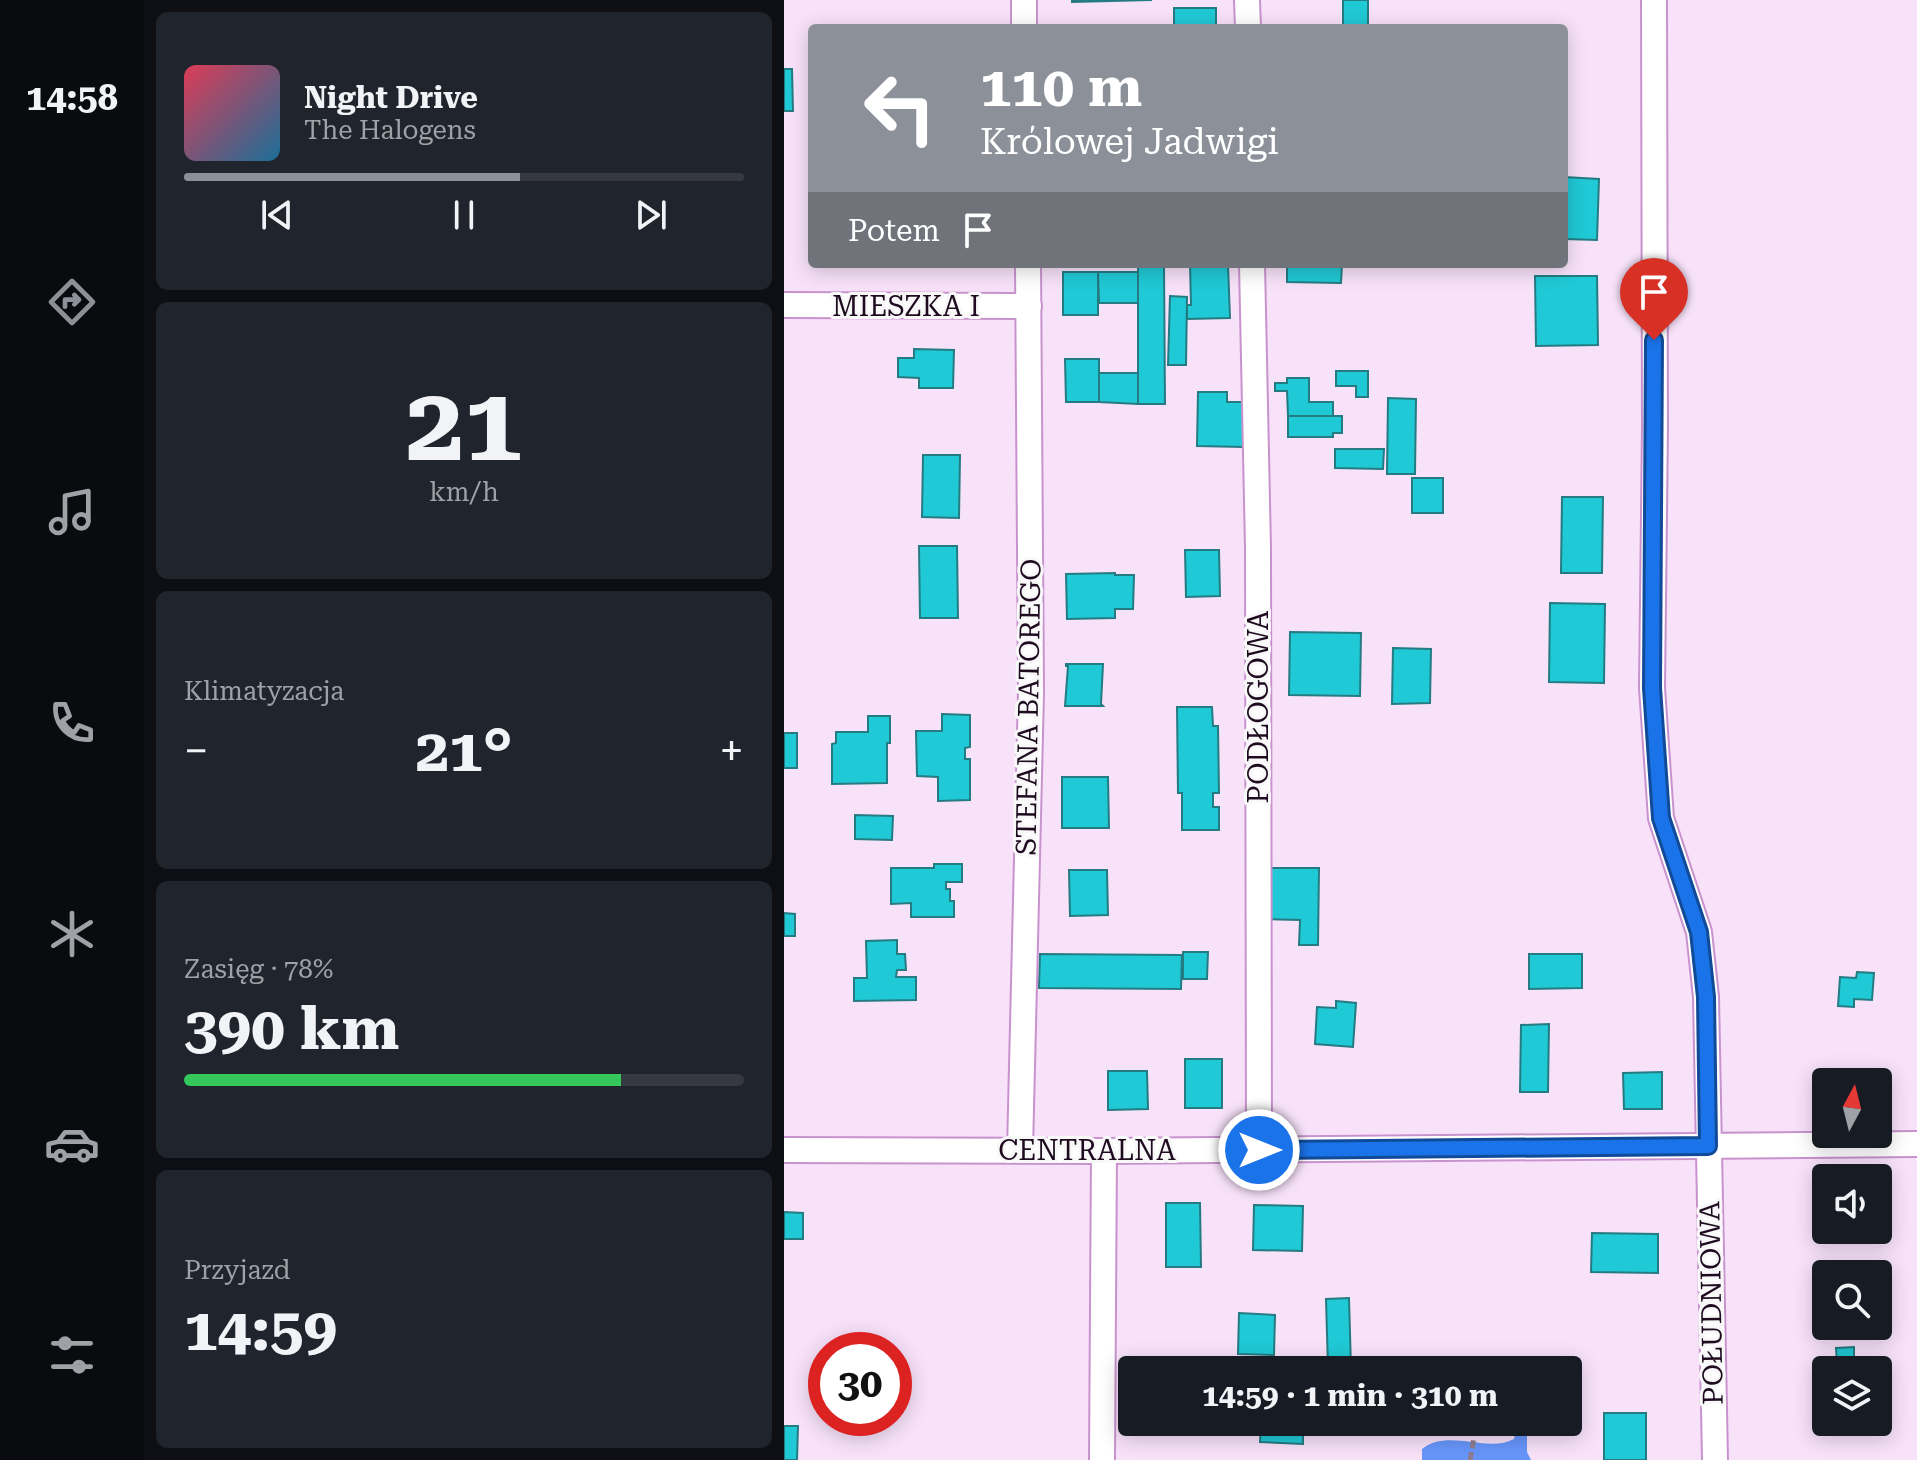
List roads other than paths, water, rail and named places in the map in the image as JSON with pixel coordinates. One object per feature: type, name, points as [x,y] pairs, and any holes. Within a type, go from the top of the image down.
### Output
[{"type":"street","points":[[1024,0],[1024,24]]},
{"type":"street","points":[[1247,0],[1248,24]]},
{"type":"street","name":"POŁUDNIOWA","points":[[1654,0],[1652,688],[1661,818],[1699,932],[1706,997],[1715,1460]]},
{"type":"street","name":"STEFANA BATOREGO","points":[[1020,1150],[1031,692],[1028,268]]},
{"type":"street","name":"PODŁOGOWA","points":[[1252,268],[1258,548],[1259,1150]]},
{"type":"street","name":"MIESZKA I","points":[[784,305],[1029,306]]},
{"type":"street","name":"CENTRALNA","points":[[784,1150],[1104,1151],[1917,1144]]},
{"type":"street","points":[[1102,1460],[1104,1151]]},
{"type":"water","points":[[1515,1436],[1527,1436],[1527,1452],[1531,1460],[1422,1460],[1422,1449],[1440,1441],[1492,1444],[1514,1439]]}]
